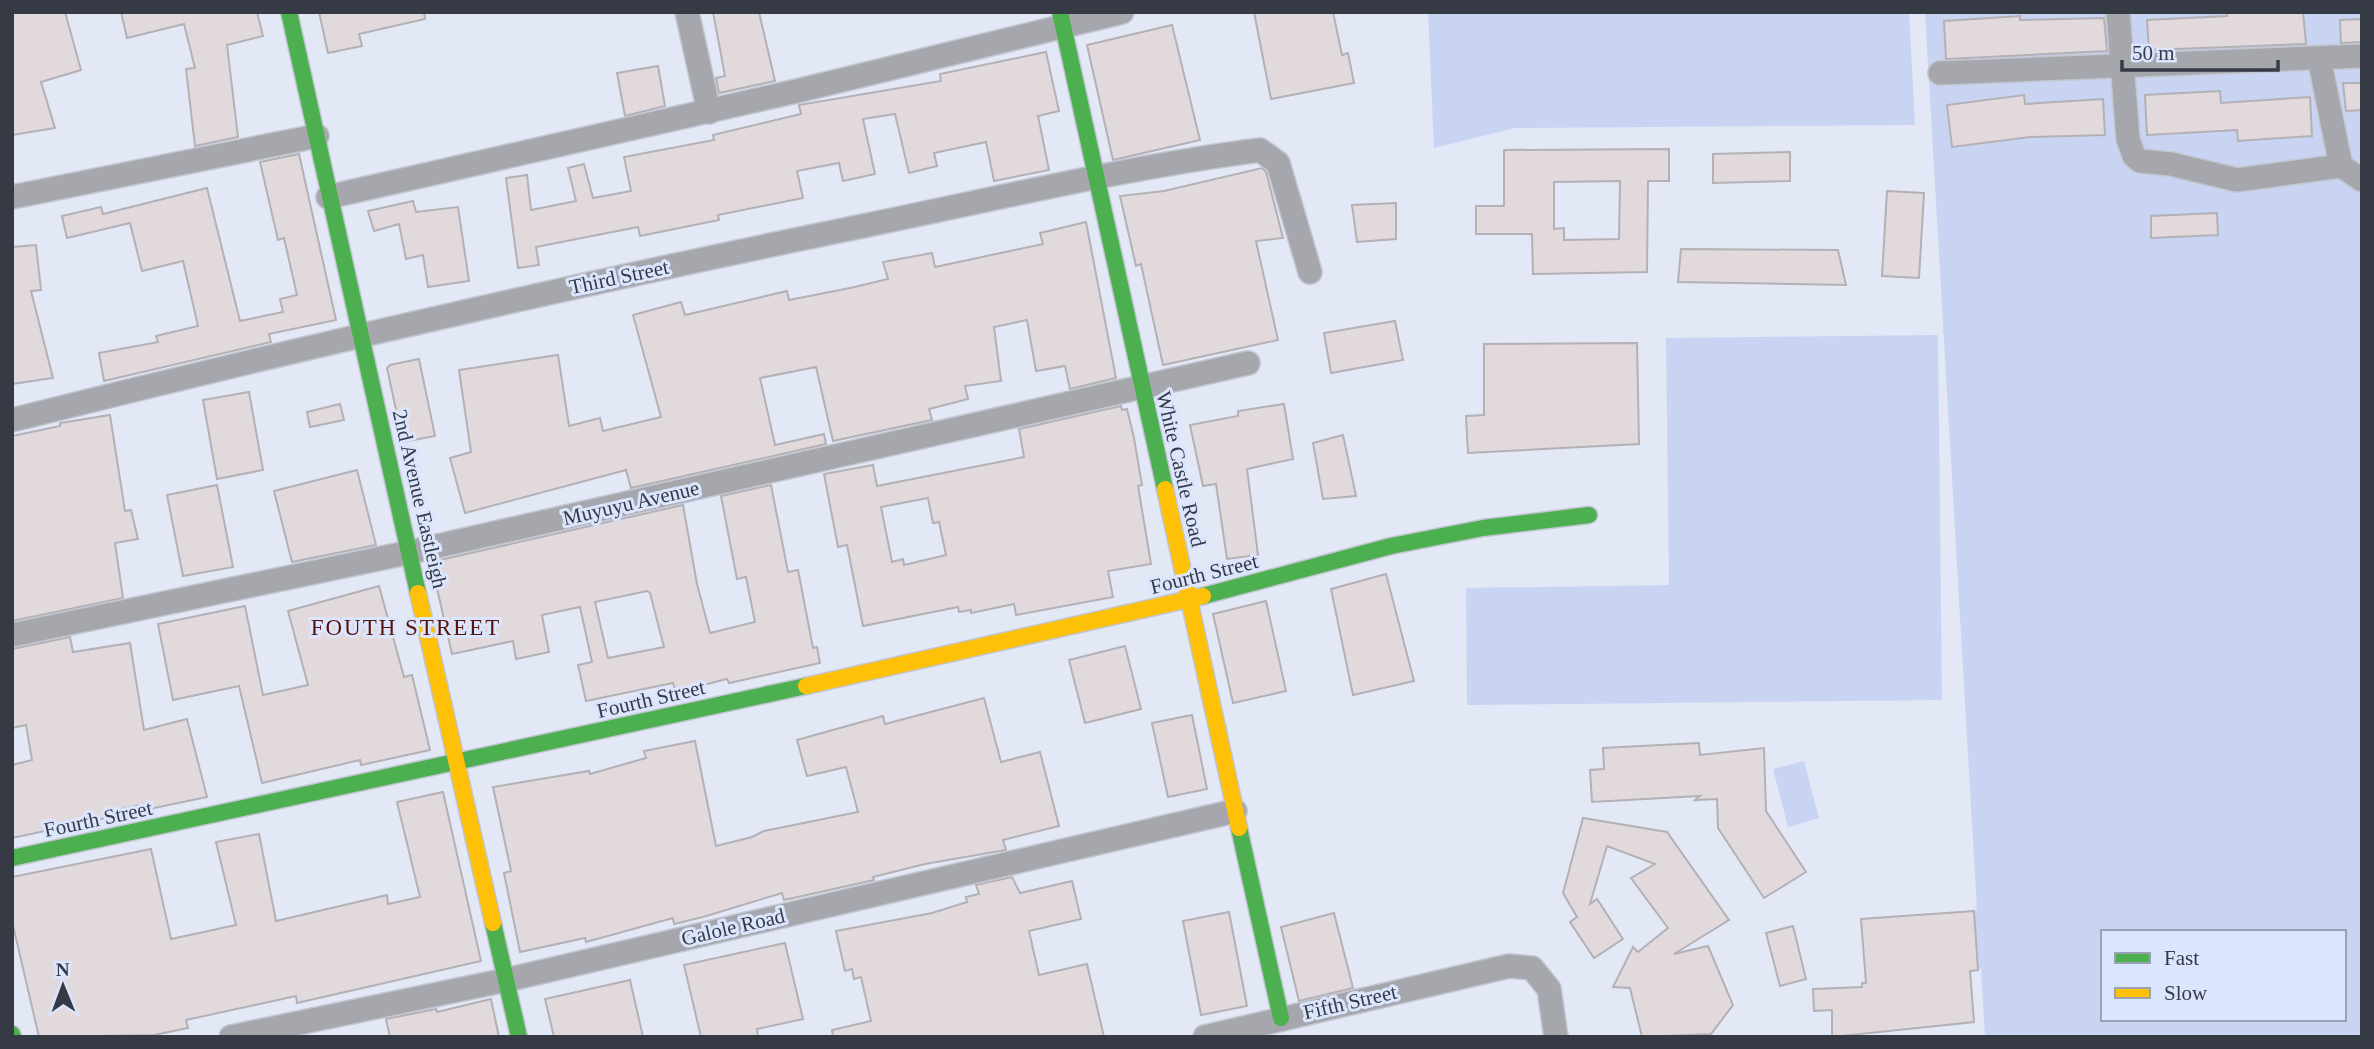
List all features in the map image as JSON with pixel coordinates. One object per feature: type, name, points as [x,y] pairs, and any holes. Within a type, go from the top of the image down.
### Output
[{"type":"street","name":"2nd Avenue Eastleigh","points":[[289,12],[328,197],[411,552],[519,1037]]},
{"type":"street","points":[[687,12],[709,112]]},
{"type":"street","points":[[328,197],[709,112],[1062,20],[1122,12]]},
{"type":"street","points":[[2118,12],[2128,139],[2134,156],[2140,161],[2171,164],[2236,180],[2341,166],[2362,180]]},
{"type":"street","name":"White Castle Road","points":[[1062,20],[1281,1018]]},
{"type":"street","points":[[1940,73],[2362,56]]},
{"type":"street","points":[[2319,58],[2341,166]]},
{"type":"street","points":[[12,197],[317,136]]},
{"type":"street","name":"Third Street","points":[[12,420],[360,334],[719,256],[1095,179],[1260,150],[1278,163],[1310,272]]},
{"type":"street","name":"Muyuyu Avenue","points":[[12,635],[411,552],[1248,363]]},
{"type":"street","name":"Fourth Street","points":[[12,858],[457,764],[1190,600],[1391,546],[1470,531],[1589,515]]},
{"type":"street","name":"Galole Road","points":[[231,1037],[506,980],[1235,811]]},
{"type":"street","name":"Fifth Street","points":[[1205,1037],[1509,966],[1532,968],[1549,989],[1556,1037]]},
{"type":"shaded area","points":[[1428,12],[1909,12],[1915,125],[1515,128],[1434,148]]},
{"type":"shaded area","points":[[1925,12],[2362,12],[2362,1037],[1985,1037],[1981,969],[1866,978],[1861,919],[1977,910]]},
{"type":"shaded area","points":[[1938,335],[1942,700],[1467,705],[1466,588],[1669,585],[1666,338]]},
{"type":"shaded area","points":[[1804,761],[1819,818],[1788,827],[1773,769]]},
{"type":"building","points":[[12,12],[65,12],[81,70],[41,82],[55,128],[12,135]]},
{"type":"building","points":[[121,12],[257,12],[263,36],[227,45],[238,137],[195,146],[186,69],[195,68],[184,24],[127,38]]},
{"type":"building","points":[[319,12],[424,12],[425,19],[359,34],[362,46],[328,53]]},
{"type":"building","points":[[713,12],[759,12],[775,81],[719,93],[716,78],[725,76]]},
{"type":"building","points":[[1254,12],[1333,12],[1342,55],[1348,53],[1354,83],[1271,99]]},
{"type":"building","points":[[2227,12],[2303,12],[2306,44],[2149,50],[2147,20],[2227,16]]},
{"type":"building","points":[[2020,16],[2020,20],[2104,18],[2107,51],[1946,59],[1944,21]]},
{"type":"building","points":[[2362,19],[2362,42],[2341,43],[2340,20]]},
{"type":"building","points":[[1172,25],[1200,140],[1113,160],[1087,45]]},
{"type":"building","points":[[1046,52],[1059,111],[1038,116],[1049,170],[994,181],[986,142],[934,153],[937,166],[909,173],[895,114],[863,119],[875,174],[843,181],[839,163],[797,171],[803,198],[718,215],[719,220],[640,236],[638,227],[536,247],[539,265],[518,268],[506,178],[527,175],[531,210],[576,201],[568,168],[584,164],[593,198],[631,191],[624,157],[714,140],[713,135],[801,114],[799,105],[941,81],[940,74]]},
{"type":"building","points":[[658,66],[665,106],[625,116],[617,73]]},
{"type":"building","points":[[2343,83],[2362,83],[2362,110],[2346,111]]},
{"type":"building","points":[[2220,91],[2221,103],[2310,97],[2312,136],[2238,141],[2237,130],[2147,135],[2145,95]]},
{"type":"building","points":[[2024,95],[2025,104],[2103,99],[2105,135],[2030,137],[1952,147],[1947,105]]},
{"type":"building","points":[[1669,149],[1669,181],[1648,181],[1647,272],[1533,274],[1532,234],[1476,234],[1476,206],[1504,206],[1504,150]],"holes":[[[1620,181],[1619,239],[1564,240],[1564,228],[1554,229],[1554,182]]]},
{"type":"building","points":[[1790,152],[1790,181],[1713,183],[1713,154]]},
{"type":"building","points":[[299,154],[336,320],[269,334],[271,342],[104,381],[99,353],[158,342],[156,336],[198,326],[183,261],[142,271],[130,223],[67,238],[62,216],[101,207],[103,214],[207,188],[240,321],[283,312],[280,299],[297,295],[284,238],[278,240],[260,162]]},
{"type":"building","points":[[1262,168],[1266,172],[1283,238],[1256,241],[1278,340],[1163,365],[1141,264],[1136,266],[1120,196],[1164,191]]},
{"type":"building","points":[[1887,191],[1924,193],[1919,278],[1882,276]]},
{"type":"building","points":[[413,201],[416,212],[458,207],[469,281],[428,287],[423,255],[406,259],[399,224],[374,231],[368,211]]},
{"type":"building","points":[[1396,203],[1396,239],[1357,242],[1352,205]]},
{"type":"building","points":[[2217,213],[2218,235],[2151,238],[2151,216]]},
{"type":"building","points":[[1086,222],[1116,378],[1070,389],[1065,366],[1036,371],[1027,320],[994,327],[1001,381],[965,386],[968,399],[929,409],[932,420],[833,441],[816,367],[760,378],[775,445],[824,434],[826,444],[631,488],[626,470],[465,513],[450,458],[471,452],[459,370],[558,355],[569,426],[600,418],[603,431],[661,417],[633,315],[681,302],[685,315],[787,291],[789,300],[850,288],[888,279],[883,262],[932,253],[935,267],[1043,244],[1040,233]]},
{"type":"building","points":[[36,245],[41,290],[31,291],[53,378],[12,384],[12,247]]},
{"type":"building","points":[[1681,249],[1838,250],[1846,285],[1678,282]]},
{"type":"building","points":[[1395,321],[1403,360],[1331,373],[1324,333]]},
{"type":"building","points":[[1637,343],[1639,444],[1468,453],[1466,416],[1484,415],[1484,344]]},
{"type":"building","points":[[419,359],[435,436],[403,442],[387,368]]},
{"type":"building","points":[[249,392],[263,470],[217,479],[203,400]]},
{"type":"building","points":[[340,404],[344,420],[310,427],[307,412]]},
{"type":"building","points":[[1284,404],[1293,459],[1247,469],[1258,555],[1227,559],[1216,484],[1203,486],[1190,425],[1238,416],[1238,411]]},
{"type":"building","points":[[1121,406],[1122,410],[1127,409],[1142,485],[1138,486],[1151,564],[1108,571],[1113,597],[1016,615],[1014,604],[971,613],[971,610],[959,612],[958,607],[863,626],[847,545],[838,547],[824,474],[873,465],[877,486],[1024,457],[1019,429]],"holes":[[[928,498],[933,523],[939,522],[946,555],[904,565],[903,559],[892,562],[881,507]]]},
{"type":"building","points":[[110,415],[125,511],[131,510],[138,539],[115,543],[123,598],[12,621],[12,436],[60,426],[60,423]]},
{"type":"building","points":[[1343,435],[1356,496],[1323,499],[1313,443]]},
{"type":"building","points":[[357,470],[376,545],[292,562],[274,491]]},
{"type":"building","points":[[217,485],[233,567],[183,576],[167,495]]},
{"type":"building","points":[[771,485],[788,572],[798,570],[813,648],[817,647],[820,663],[729,683],[727,679],[676,692],[673,683],[586,701],[578,665],[592,662],[580,607],[542,615],[549,652],[516,659],[513,641],[452,654],[431,562],[683,505],[697,584],[710,633],[755,622],[746,577],[737,579],[721,496]],"holes":[[[647,591],[650,593],[664,647],[608,658],[595,602]]]},
{"type":"building","points":[[1386,574],[1414,681],[1353,695],[1331,589]]},
{"type":"building","points":[[379,586],[404,677],[412,675],[430,750],[361,765],[360,760],[262,783],[239,686],[173,700],[158,624],[245,606],[263,695],[308,685],[288,611]]},
{"type":"building","points":[[1266,601],[1286,691],[1233,703],[1213,614]]},
{"type":"building","points":[[70,637],[73,652],[130,643],[144,730],[187,719],[207,797],[149,809],[147,804],[110,811],[111,817],[12,838],[12,765],[32,760],[26,725],[12,728],[12,649]]},
{"type":"building","points":[[1125,646],[1141,709],[1085,723],[1069,660]]},
{"type":"building","points":[[984,698],[1001,762],[1040,752],[1059,826],[1003,840],[1006,850],[925,864],[873,877],[874,880],[784,900],[782,893],[674,924],[673,918],[586,942],[585,938],[520,952],[504,873],[511,871],[493,787],[589,771],[590,774],[646,758],[644,751],[695,741],[716,846],[752,837],[764,831],[858,812],[846,767],[807,776],[797,740],[883,716],[885,724]]},
{"type":"building","points":[[1192,715],[1207,789],[1168,797],[1152,723]]},
{"type":"building","points":[[1699,743],[1700,755],[1764,748],[1766,811],[1806,872],[1764,898],[1718,828],[1717,799],[1695,800],[1700,796],[1592,802],[1590,770],[1604,769],[1603,748]]},
{"type":"building","points":[[443,792],[481,961],[297,1003],[296,996],[186,1020],[188,1028],[154,1035],[39,1037],[12,921],[12,877],[151,849],[171,939],[236,925],[216,842],[259,834],[276,921],[387,895],[388,904],[420,897],[397,802]]},
{"type":"building","points":[[1583,818],[1667,832],[1729,920],[1674,954],[1708,946],[1733,1005],[1711,1034],[1642,1037],[1630,988],[1613,987],[1633,947],[1638,952],[1668,928],[1631,878],[1655,864],[1607,846],[1590,904],[1597,899],[1623,939],[1594,958],[1570,922],[1577,917],[1563,893]]},
{"type":"building","points":[[1012,877],[1020,893],[1072,881],[1081,919],[1029,931],[1039,975],[1087,964],[1104,1037],[833,1037],[832,1030],[871,1021],[861,977],[854,979],[852,969],[845,971],[836,931],[932,913],[967,902],[966,897],[979,894],[976,885]]},
{"type":"building","points":[[1974,911],[1978,970],[1970,971],[1974,1022],[1832,1037],[1832,1010],[1814,1011],[1813,989],[1862,987],[1862,983],[1866,983],[1861,919]]},
{"type":"building","points":[[1229,912],[1247,1006],[1201,1015],[1183,921]]},
{"type":"building","points":[[1334,913],[1353,988],[1299,1001],[1281,927]]},
{"type":"building","points":[[1793,926],[1806,979],[1780,986],[1766,933]]},
{"type":"building","points":[[785,943],[803,1019],[757,1029],[758,1037],[701,1037],[684,965]]},
{"type":"building","points":[[630,980],[643,1037],[554,1037],[545,999]]},
{"type":"building","points":[[491,999],[499,1037],[390,1037],[386,1019],[436,1009],[437,1012]]},
{"type":"traffic: fast","points":[[289,12],[418,593]]},
{"type":"traffic: fast","points":[[1060,12],[1165,489]]},
{"type":"traffic: fast","points":[[1203,596],[1391,546],[1483,528],[1589,515]]},
{"type":"traffic: fast","points":[[12,858],[806,686]]},
{"type":"traffic: fast","points":[[1239,828],[1281,1018]]},
{"type":"traffic: fast","points":[[493,923],[519,1037]]},
{"type":"traffic: slow","points":[[1165,489],[1239,828]]},
{"type":"traffic: slow","points":[[418,593],[493,923]]},
{"type":"traffic: slow","points":[[806,686],[1203,596]]},
{"type":"district","name":"FOUTH STREET","points":[[406,627]]}]
